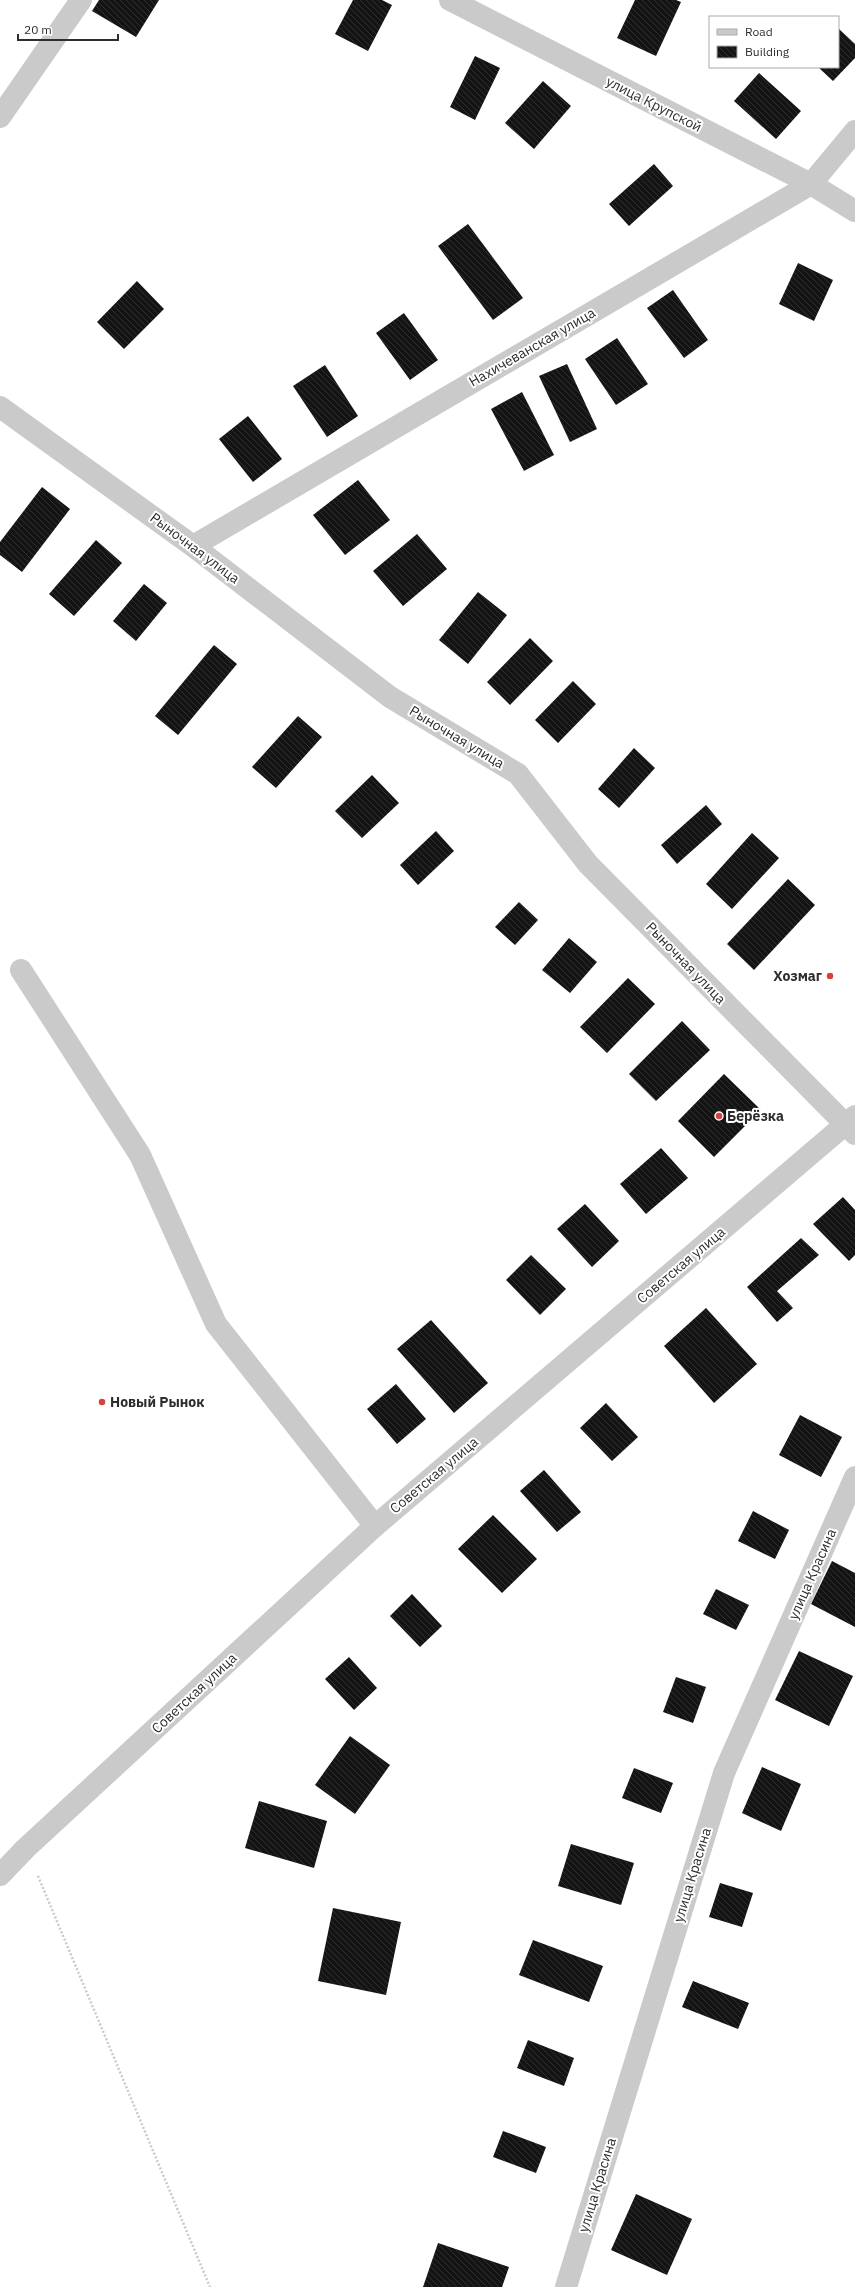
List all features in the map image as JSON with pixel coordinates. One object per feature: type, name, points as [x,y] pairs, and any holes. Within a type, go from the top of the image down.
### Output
[{"type":"street","points":[[0,117],[81,0]]},
{"type":"street","name":"улица Крупской","points":[[450,0],[811,184],[855,211]]},
{"type":"street","name":"Нахичеванская улица","points":[[193,546],[811,184],[855,131]]},
{"type":"street","name":"Рыночная улица","points":[[0,407],[193,546],[390,697],[518,774],[588,864],[852,1125]]},
{"type":"street","points":[[21,970],[140,1155],[216,1324],[374,1526]]},
{"type":"street","name":"Советская улица","points":[[0,1875],[26,1848],[374,1526],[852,1125]]},
{"type":"street","name":"улица Красина","points":[[566,2287],[724,1773],[855,1477]]},
{"type":"path","points":[[26,1848],[210,2287]]},
{"type":"building","points":[[99,0],[159,0],[136,37],[92,11]]},
{"type":"building","points":[[353,0],[382,0],[392,5],[368,51],[335,34]]},
{"type":"building","points":[[635,0],[676,0],[681,2],[656,56],[617,38]]},
{"type":"building","points":[[839,29],[855,44],[855,58],[833,81],[819,68],[839,68]]},
{"type":"building","points":[[475,56],[500,68],[475,120],[450,107]]},
{"type":"building","points":[[759,73],[801,111],[776,139],[734,101]]},
{"type":"building","points":[[543,81],[571,106],[534,149],[505,123]]},
{"type":"building","points":[[654,164],[673,186],[629,226],[609,204]]},
{"type":"building","points":[[468,224],[523,298],[493,320],[438,246]]},
{"type":"building","points":[[798,263],[833,280],[814,321],[779,304]]},
{"type":"building","points":[[137,281],[164,309],[124,349],[97,322]]},
{"type":"building","points":[[673,290],[708,340],[684,358],[647,308]]},
{"type":"building","points":[[404,313],[438,360],[410,380],[376,333]]},
{"type":"building","points":[[617,338],[648,384],[616,405],[585,359]]},
{"type":"building","points":[[567,364],[597,429],[570,442],[539,376]]},
{"type":"building","points":[[325,365],[358,416],[327,437],[293,386]]},
{"type":"building","points":[[522,392],[554,455],[524,471],[491,409]]},
{"type":"building","points":[[248,416],[282,459],[253,482],[219,439]]},
{"type":"building","points":[[358,480],[390,520],[345,555],[313,515]]},
{"type":"building","points":[[42,487],[70,509],[22,572],[0,555],[0,542]]},
{"type":"building","points":[[417,534],[447,569],[403,606],[373,571]]},
{"type":"building","points":[[96,540],[122,563],[74,616],[49,594]]},
{"type":"building","points":[[144,584],[167,603],[136,641],[113,621]]},
{"type":"building","points":[[478,592],[507,615],[468,664],[439,640]]},
{"type":"building","points":[[530,638],[553,661],[510,705],[487,682]]},
{"type":"building","points":[[214,645],[237,664],[178,735],[155,716]]},
{"type":"building","points":[[573,681],[596,704],[558,743],[535,720]]},
{"type":"building","points":[[298,716],[322,737],[276,788],[252,767]]},
{"type":"building","points":[[634,748],[655,768],[619,808],[598,789]]},
{"type":"building","points":[[372,775],[399,803],[362,838],[335,811]]},
{"type":"building","points":[[706,805],[722,824],[677,864],[661,845]]},
{"type":"building","points":[[436,831],[454,851],[418,885],[400,865]]},
{"type":"building","points":[[752,833],[779,858],[732,909],[706,884]]},
{"type":"building","points":[[788,879],[815,905],[754,970],[727,944]]},
{"type":"building","points":[[519,902],[538,920],[515,945],[495,927]]},
{"type":"building","points":[[569,938],[597,962],[570,993],[542,970]]},
{"type":"building","points":[[628,978],[655,1004],[607,1053],[580,1027]]},
{"type":"building","points":[[682,1021],[710,1050],[656,1101],[629,1074]]},
{"type":"building","name":"Берёзка","points":[[724,1074],[761,1110],[714,1157],[678,1121]]},
{"type":"building","points":[[661,1148],[688,1178],[646,1214],[620,1184]]},
{"type":"building","points":[[843,1197],[855,1210],[855,1255],[849,1261],[813,1224]]},
{"type":"building","points":[[585,1204],[619,1241],[592,1267],[557,1229]]},
{"type":"building","points":[[801,1238],[819,1255],[777,1291],[793,1308],[777,1322],[747,1287]]},
{"type":"building","points":[[531,1255],[566,1289],[540,1315],[506,1280]]},
{"type":"building","points":[[706,1308],[757,1364],[714,1403],[664,1346]]},
{"type":"building","points":[[431,1320],[488,1383],[454,1413],[397,1349]]},
{"type":"building","points":[[396,1384],[426,1419],[397,1444],[367,1409]]},
{"type":"building","points":[[606,1403],[638,1437],[612,1461],[580,1428]]},
{"type":"building","points":[[800,1415],[842,1437],[821,1477],[779,1455]]},
{"type":"building","points":[[544,1470],[581,1512],[557,1532],[520,1491]]},
{"type":"building","points":[[753,1511],[789,1530],[775,1559],[738,1541]]},
{"type":"building","points":[[493,1515],[537,1559],[502,1593],[458,1549]]},
{"type":"building","points":[[832,1561],[855,1573],[855,1627],[811,1604]]},
{"type":"building","points":[[716,1589],[749,1605],[736,1630],[703,1614]]},
{"type":"building","points":[[412,1594],[442,1626],[420,1647],[390,1616]]},
{"type":"building","points":[[799,1651],[853,1676],[829,1726],[775,1700]]},
{"type":"building","points":[[349,1657],[377,1688],[354,1710],[325,1679]]},
{"type":"building","points":[[676,1677],[706,1687],[693,1723],[663,1712]]},
{"type":"building","points":[[350,1736],[390,1765],[355,1814],[315,1785]]},
{"type":"building","points":[[762,1767],[801,1784],[781,1831],[742,1813]]},
{"type":"building","points":[[634,1768],[673,1783],[661,1813],[622,1798]]},
{"type":"building","points":[[259,1801],[327,1821],[314,1868],[245,1848]]},
{"type":"building","points":[[571,1844],[634,1863],[621,1905],[558,1886]]},
{"type":"building","points":[[720,1883],[753,1893],[742,1927],[709,1917]]},
{"type":"building","points":[[333,1908],[401,1922],[386,1995],[318,1981]]},
{"type":"building","points":[[533,1940],[603,1966],[589,2002],[519,1975]]},
{"type":"building","points":[[693,1981],[749,2003],[738,2029],[682,2007]]},
{"type":"building","points":[[528,2040],[574,2058],[564,2086],[517,2068]]},
{"type":"building","points":[[503,2131],[546,2147],[536,2173],[493,2157]]},
{"type":"building","points":[[636,2194],[692,2219],[667,2275],[611,2250]]},
{"type":"building","points":[[438,2243],[509,2267],[502,2287],[423,2287]]},
{"type":"place","name":"Хозмаг","points":[[830,976]]},
{"type":"place","name":"Берёзка","points":[[719,1116]]},
{"type":"place","name":"Новый Рынок","points":[[102,1402]]}]
